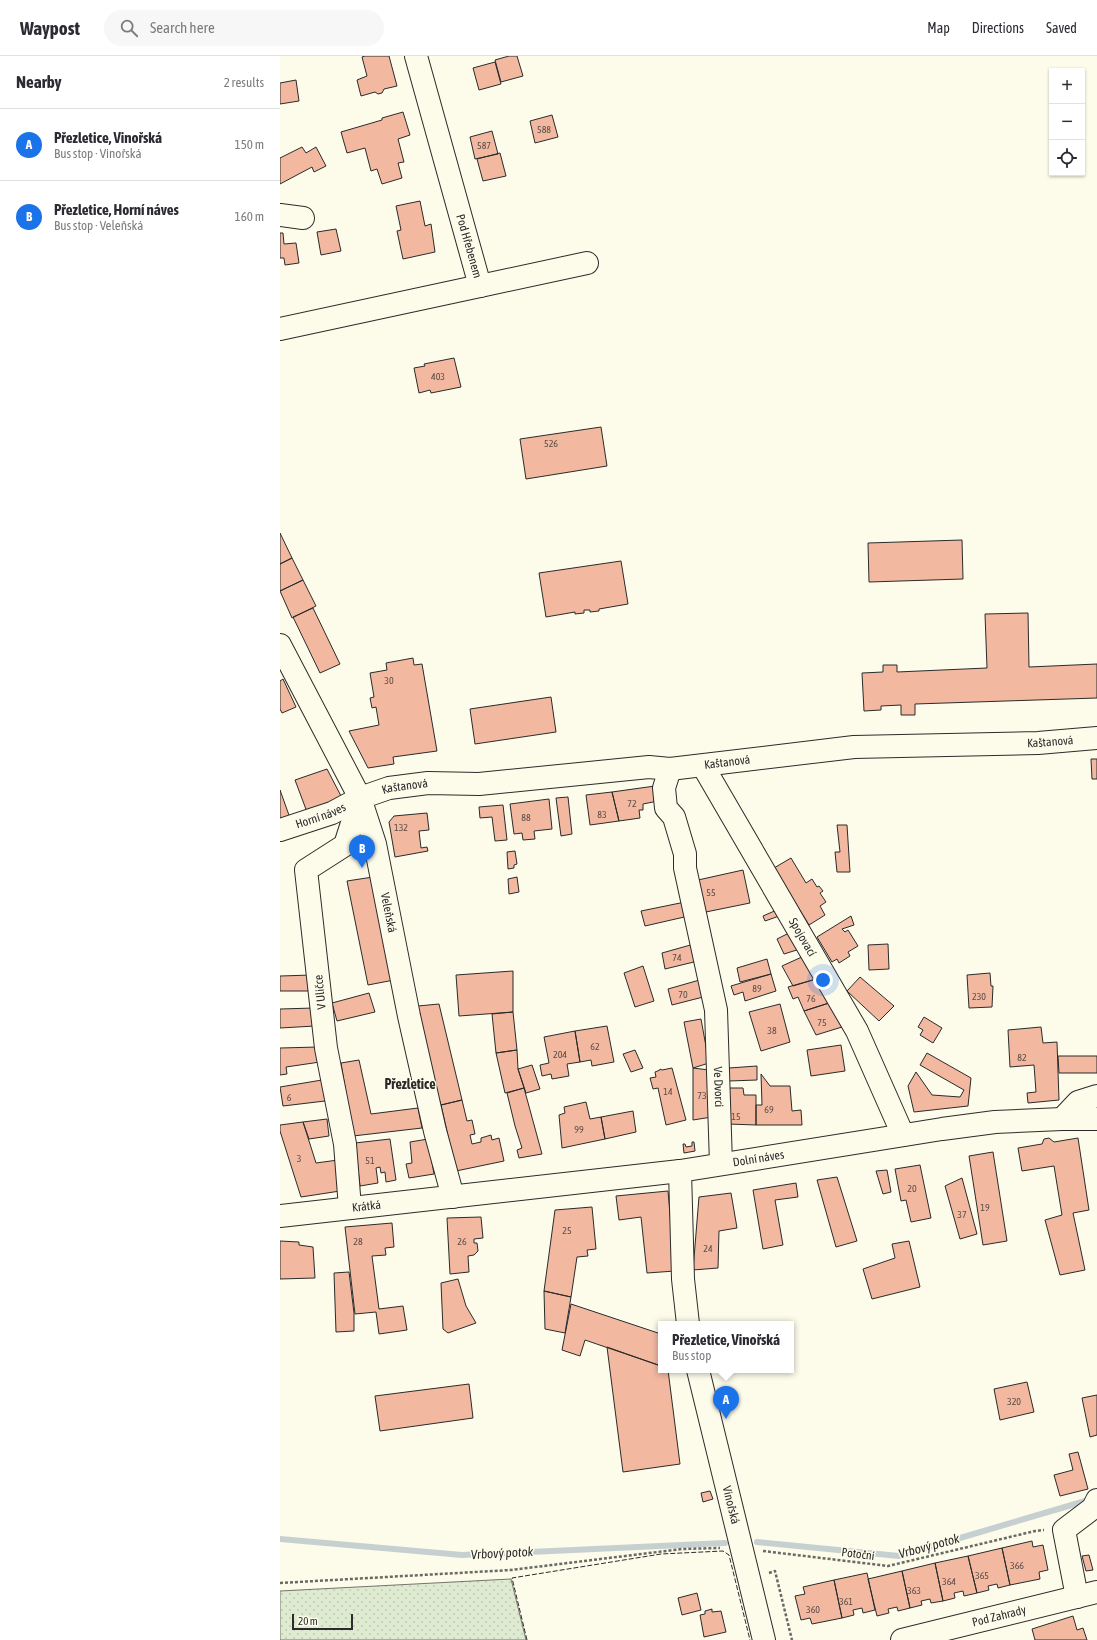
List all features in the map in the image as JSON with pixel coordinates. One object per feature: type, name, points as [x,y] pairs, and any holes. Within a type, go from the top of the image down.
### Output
[{"type":"street","name":"Pod Hřebenem","points":[[280,329],[480,286],[416,56]]},
{"type":"street","points":[[280,215],[303,218]]},
{"type":"street","points":[[480,286],[587,263]]},
{"type":"street","name":"Veleňská","points":[[280,645],[360,798],[374,844],[409,1016],[435,1131],[453,1197]]},
{"type":"street","name":"Kaštanová","points":[[360,798],[390,788],[428,783],[479,784],[649,767],[670,769],[854,747],[924,747],[1038,743],[1097,738]]},
{"type":"street","name":"Spojovací","points":[[703,766],[857,1031],[903,1135]]},
{"type":"street","name":"Ve Dvorci","points":[[670,769],[664,788],[666,808],[674,817],[685,854],[685,868],[716,1010],[721,1164]]},
{"type":"street","name":"Horní náves","points":[[280,830],[332,813],[360,798]]},
{"type":"street","name":"V Uličce","points":[[350,1208],[345,1144],[326,1048],[306,870],[345,845],[360,798]]},
{"type":"street","points":[[1062,1119],[1078,1102],[1097,1096]]},
{"type":"street","name":"Dolní náves","points":[[453,1197],[680,1171],[903,1135],[995,1122],[1062,1119],[1097,1120]]},
{"type":"street","points":[[680,1171],[683,1279],[688,1321]]},
{"type":"street","name":"Krátká","points":[[280,1216],[453,1197]]},
{"type":"street","name":"Vinořská","points":[[699,1373],[764,1640]]},
{"type":"street","points":[[1087,1594],[1064,1530],[1094,1508],[1097,1501]]},
{"type":"street","name":"Pod Zahrady","points":[[902,1640],[974,1631],[1087,1594]]},
{"type":"path","name":"Potoční","points":[[280,1583],[511,1570],[682,1549],[742,1548],[888,1566],[1035,1531],[1064,1530]]},
{"type":"path","points":[[775,1571],[792,1640]]},
{"type":"green space","points":[[511,1579],[526,1640],[280,1640],[280,1591]]},
{"type":"building","points":[[389,56],[397,86],[384,89],[382,93],[378,94],[375,92],[361,96],[357,80],[367,76],[362,57]]},
{"type":"building","points":[[509,56],[517,56],[523,76],[501,82],[495,60]]},
{"type":"building","points":[[495,62],[501,84],[479,90],[473,68]]},
{"type":"building","points":[[296,80],[299,101],[280,104],[280,83]]},
{"type":"building","points":[[403,112],[410,135],[398,139],[404,162],[398,163],[402,178],[382,184],[377,169],[371,171],[365,148],[347,153],[341,132]]},
{"type":"building","points":[[552,115],[558,137],[535,143],[530,121]]},
{"type":"building","points":[[492,131],[498,154],[475,159],[470,137]]},
{"type":"building","points":[[302,147],[306,153],[316,147],[326,166],[314,172],[312,167],[280,184],[280,158]]},
{"type":"building","points":[[500,153],[506,176],[483,181],[477,159]]},
{"type":"building","points":[[420,201],[425,226],[431,224],[435,252],[403,259],[397,231],[401,230],[396,206]]},
{"type":"building","points":[[336,229],[341,251],[321,255],[317,232]]},
{"type":"building","points":[[280,233],[283,233],[284,244],[296,243],[299,263],[285,265],[284,258],[280,258]]},
{"type":"building","points":[[454,358],[461,387],[431,393],[430,390],[419,393],[414,368],[425,366],[424,364]]},
{"type":"building","points":[[601,427],[607,466],[526,479],[520,439]]},
{"type":"building","points":[[280,533],[292,558],[280,564]]},
{"type":"building","points":[[962,540],[963,579],[869,582],[868,543]]},
{"type":"building","points":[[292,558],[303,580],[280,591],[280,564]]},
{"type":"building","points":[[621,561],[628,604],[599,609],[599,611],[590,612],[590,610],[584,610],[584,613],[575,614],[575,612],[546,617],[539,573]]},
{"type":"building","points":[[303,580],[316,606],[292,618],[280,591]]},
{"type":"building","points":[[313,608],[340,664],[320,673],[293,617]]},
{"type":"building","points":[[1028,613],[1029,667],[1097,664],[1097,698],[915,704],[915,715],[901,715],[901,705],[881,706],[881,710],[864,711],[862,673],[883,672],[883,665],[897,665],[897,672],[987,668],[985,614]]},
{"type":"building","points":[[413,658],[414,665],[422,664],[437,751],[393,757],[394,764],[368,768],[349,731],[379,725],[376,707],[372,708],[370,698],[374,697],[370,673],[387,670],[386,663]]},
{"type":"building","points":[[283,679],[296,707],[282,713],[280,709],[280,681]]},
{"type":"building","points":[[551,697],[556,732],[475,744],[470,709]]},
{"type":"building","points":[[1091,759],[1097,759],[1097,779],[1092,779]]},
{"type":"building","points":[[327,769],[341,796],[339,800],[307,812],[295,780]]},
{"type":"building","points":[[655,786],[658,801],[643,804],[643,810],[639,810],[640,818],[619,821],[612,792]]},
{"type":"building","points":[[280,790],[290,818],[280,822]]},
{"type":"building","points":[[612,792],[619,821],[590,825],[586,795]]},
{"type":"building","points":[[568,797],[572,834],[561,836],[556,798]]},
{"type":"building","points":[[549,799],[552,829],[534,831],[535,839],[523,840],[522,833],[514,834],[510,804]]},
{"type":"building","points":[[503,805],[507,840],[495,841],[492,817],[480,818],[479,807]]},
{"type":"building","points":[[427,813],[429,830],[419,831],[421,848],[427,847],[428,851],[395,857],[389,822],[394,816]]},
{"type":"building","points":[[837,825],[847,825],[850,872],[837,872],[835,852],[840,852]]},
{"type":"building","points":[[515,851],[517,864],[514,865],[514,868],[508,869],[507,852]]},
{"type":"building","points":[[791,858],[806,883],[812,879],[817,887],[819,886],[823,891],[820,893],[826,902],[820,906],[825,915],[809,925],[774,868]]},
{"type":"building","points":[[743,870],[750,903],[696,914],[689,882]]},
{"type":"building","points":[[373,877],[394,980],[368,985],[347,881]]},
{"type":"building","points":[[517,877],[519,892],[509,894],[508,879]]},
{"type":"building","points":[[690,901],[693,915],[645,926],[641,911]]},
{"type":"building","points":[[779,909],[782,915],[765,921],[763,916]]},
{"type":"building","points":[[851,916],[854,925],[842,929],[845,932],[848,930],[858,946],[848,952],[850,956],[839,963],[837,959],[832,962],[817,937]]},
{"type":"building","points":[[791,932],[800,949],[784,954],[777,939]]},
{"type":"building","points":[[694,944],[698,961],[665,969],[662,953]]},
{"type":"building","points":[[888,944],[889,969],[869,970],[868,945]]},
{"type":"building","points":[[804,956],[816,979],[793,986],[782,966]]},
{"type":"building","points":[[767,959],[771,974],[740,982],[737,968]]},
{"type":"building","points":[[643,966],[654,1001],[635,1007],[624,973]]},
{"type":"building","points":[[513,971],[513,1012],[459,1016],[456,975]]},
{"type":"building","points":[[990,973],[991,986],[993,986],[992,1007],[969,1008],[967,975]]},
{"type":"building","points":[[771,974],[776,991],[745,1001],[743,992],[734,995],[731,986]]},
{"type":"building","points":[[312,975],[313,991],[280,991],[280,976]]},
{"type":"building","points":[[860,977],[894,1006],[879,1021],[847,991]]},
{"type":"building","points":[[703,979],[707,996],[672,1005],[668,989]]},
{"type":"building","points":[[816,979],[829,1003],[804,1011],[798,997],[793,999],[788,987]]},
{"type":"building","points":[[369,993],[375,1012],[337,1021],[332,1003]]},
{"type":"building","points":[[829,1003],[842,1027],[816,1035],[804,1011]]},
{"type":"building","points":[[439,1004],[462,1100],[441,1105],[426,1059],[418,1006]]},
{"type":"building","points":[[780,1004],[790,1042],[761,1051],[749,1012]]},
{"type":"building","points":[[314,1008],[315,1026],[280,1028],[280,1009]]},
{"type":"building","points":[[513,1012],[517,1050],[496,1053],[492,1014]]},
{"type":"building","points":[[924,1017],[942,1028],[933,1043],[920,1035],[923,1030],[918,1027]]},
{"type":"building","points":[[701,1019],[709,1063],[693,1068],[684,1022]]},
{"type":"building","points":[[607,1026],[614,1062],[592,1066],[591,1060],[580,1062],[575,1031]]},
{"type":"building","points":[[1041,1027],[1043,1043],[1057,1042],[1059,1100],[1028,1103],[1027,1093],[1036,1092],[1034,1065],[1010,1067],[1008,1030]]},
{"type":"building","points":[[575,1031],[580,1062],[567,1064],[569,1076],[552,1079],[551,1074],[542,1076],[540,1065],[549,1063],[544,1037]]},
{"type":"building","points":[[841,1045],[845,1071],[811,1076],[807,1050]]},
{"type":"building","points":[[318,1047],[320,1062],[286,1067],[287,1074],[280,1075],[280,1048]]},
{"type":"building","points":[[517,1050],[518,1069],[524,1088],[505,1093],[496,1053]]},
{"type":"building","points":[[635,1050],[643,1068],[631,1072],[623,1054]]},
{"type":"building","points":[[927,1053],[971,1078],[968,1106],[914,1112],[908,1086],[916,1072],[932,1095],[960,1097],[964,1090],[920,1065]]},
{"type":"building","points":[[1058,1056],[1097,1056],[1097,1073],[1059,1073]]},
{"type":"building","points":[[359,1060],[371,1114],[418,1108],[422,1128],[353,1136],[341,1063]]},
{"type":"building","points":[[532,1065],[540,1089],[526,1093],[518,1069]]},
{"type":"building","points":[[757,1066],[757,1080],[729,1081],[729,1068]]},
{"type":"building","points":[[672,1068],[686,1120],[666,1125],[658,1088],[653,1089],[650,1078],[656,1077],[655,1072],[660,1069]]},
{"type":"building","points":[[693,1068],[709,1070],[712,1117],[693,1120]]},
{"type":"building","points":[[761,1074],[770,1086],[790,1086],[792,1111],[801,1110],[802,1125],[756,1125],[756,1105],[762,1105]]},
{"type":"building","points":[[322,1080],[325,1101],[283,1106],[280,1087]]},
{"type":"building","points":[[524,1088],[542,1154],[519,1158],[517,1150],[522,1148],[507,1093]]},
{"type":"building","points":[[729,1088],[743,1088],[744,1095],[756,1095],[756,1125],[728,1124]]},
{"type":"building","points":[[462,1100],[467,1121],[472,1120],[475,1134],[470,1135],[472,1144],[481,1142],[481,1138],[491,1135],[492,1140],[499,1138],[504,1161],[456,1171],[441,1105]]},
{"type":"building","points":[[586,1102],[590,1119],[601,1117],[605,1139],[562,1148],[559,1115],[565,1113],[564,1107]]},
{"type":"building","points":[[633,1111],[636,1132],[605,1139],[601,1117]]},
{"type":"building","points":[[327,1119],[329,1136],[309,1139],[303,1122]]},
{"type":"building","points":[[303,1122],[316,1163],[338,1160],[340,1191],[301,1197],[280,1131],[280,1125]]},
{"type":"building","points":[[1049,1138],[1054,1142],[1078,1138],[1089,1210],[1073,1213],[1085,1270],[1060,1275],[1045,1220],[1062,1215],[1054,1166],[1022,1171],[1018,1148],[1042,1144],[1044,1139]]},
{"type":"building","points":[[390,1139],[396,1180],[386,1182],[385,1172],[381,1173],[380,1167],[376,1168],[378,1183],[360,1186],[355,1143]]},
{"type":"building","points":[[428,1139],[434,1174],[409,1178],[406,1164],[412,1163],[410,1142]]},
{"type":"building","points":[[692,1142],[694,1142],[695,1151],[684,1153],[683,1144],[685,1144],[686,1147],[692,1146]]},
{"type":"building","points":[[993,1152],[1007,1241],[983,1245],[969,1156]]},
{"type":"building","points":[[920,1165],[931,1218],[911,1222],[906,1200],[901,1201],[895,1169]]},
{"type":"building","points":[[887,1170],[891,1192],[883,1194],[876,1171]]},
{"type":"building","points":[[837,1177],[857,1241],[836,1247],[817,1180]]},
{"type":"building","points":[[962,1178],[977,1234],[960,1239],[945,1186]]},
{"type":"building","points":[[796,1183],[798,1197],[775,1200],[783,1245],[763,1249],[753,1190]]},
{"type":"building","points":[[668,1191],[675,1271],[647,1273],[641,1217],[619,1220],[616,1196]]},
{"type":"building","points":[[731,1193],[737,1228],[719,1231],[718,1268],[693,1270],[699,1197]]},
{"type":"building","points":[[592,1207],[596,1249],[587,1250],[588,1256],[577,1257],[571,1297],[544,1291],[555,1210]]},
{"type":"building","points":[[481,1217],[483,1238],[474,1239],[474,1243],[477,1243],[478,1251],[474,1255],[468,1256],[469,1272],[450,1274],[447,1218]]},
{"type":"building","points":[[392,1223],[394,1247],[385,1248],[386,1255],[372,1256],[379,1309],[403,1306],[407,1330],[379,1334],[376,1312],[355,1314],[345,1227]]},
{"type":"building","points":[[280,1241],[299,1242],[299,1245],[313,1247],[315,1278],[280,1279]]},
{"type":"building","points":[[909,1241],[920,1287],[872,1299],[863,1269],[895,1258],[892,1244]]},
{"type":"building","points":[[349,1272],[354,1313],[354,1331],[336,1332],[334,1273]]},
{"type":"building","points":[[458,1279],[466,1306],[476,1323],[448,1333],[443,1329],[441,1283]]},
{"type":"building","points":[[544,1291],[571,1297],[565,1333],[545,1329]]},
{"type":"building","points":[[571,1304],[658,1333],[658,1365],[585,1340],[580,1356],[562,1350]]},
{"type":"building","points":[[607,1347],[658,1365],[658,1373],[668,1373],[680,1464],[623,1472]]},
{"type":"building","points":[[1027,1382],[1034,1412],[1000,1420],[994,1389]]},
{"type":"building","points":[[469,1384],[473,1418],[380,1431],[375,1396]]},
{"type":"building","points":[[1097,1395],[1097,1435],[1090,1437],[1082,1398]]},
{"type":"building","points":[[1078,1452],[1088,1489],[1060,1496],[1054,1475],[1073,1470],[1069,1454]]},
{"type":"building","points":[[710,1491],[713,1499],[703,1502],[701,1493]]},
{"type":"building","points":[[1032,1541],[1033,1547],[1043,1545],[1048,1570],[1039,1572],[1040,1579],[1010,1585],[1002,1548]]},
{"type":"building","points":[[1002,1548],[1010,1585],[998,1588],[997,1584],[988,1586],[989,1590],[977,1593],[968,1556]]},
{"type":"building","points":[[1089,1555],[1093,1570],[1086,1571],[1082,1556]]},
{"type":"building","points":[[968,1556],[977,1593],[964,1596],[963,1591],[954,1593],[955,1598],[943,1601],[935,1563]]},
{"type":"building","points":[[935,1563],[943,1601],[931,1603],[930,1599],[921,1601],[922,1605],[910,1608],[902,1571]]},
{"type":"building","points":[[902,1571],[910,1608],[898,1611],[897,1607],[888,1609],[889,1613],[877,1616],[868,1579]]},
{"type":"building","points":[[867,1573],[875,1610],[863,1613],[862,1608],[853,1610],[854,1615],[842,1618],[834,1580]]},
{"type":"building","points":[[834,1580],[842,1618],[812,1624],[810,1618],[801,1620],[795,1596],[805,1594],[803,1587]]},
{"type":"building","points":[[697,1593],[701,1610],[682,1615],[678,1598]]},
{"type":"building","points":[[712,1609],[712,1612],[721,1611],[726,1632],[704,1637],[700,1615],[705,1614],[705,1611]]},
{"type":"building","points":[[1073,1616],[1077,1630],[1083,1628],[1087,1640],[1035,1640],[1032,1629]]},
{"type":"waterway","name":"Vrbový potok","points":[[757,1542],[899,1556],[1092,1499]]},
{"type":"waterway","name":"Vrbový potok","points":[[280,1539],[462,1555],[725,1543]]},
{"type":"fence","points":[[527,1640],[512,1578],[661,1554],[723,1551],[729,1555],[750,1640]]},
{"type":"place","name":"Přezletice, Horní náves","points":[[362,868]]},
{"type":"place","name":"Přezletice, Vinořská","points":[[726,1419]]},
{"type":"district","name":"Přezletice","points":[[410,1084]]}]
